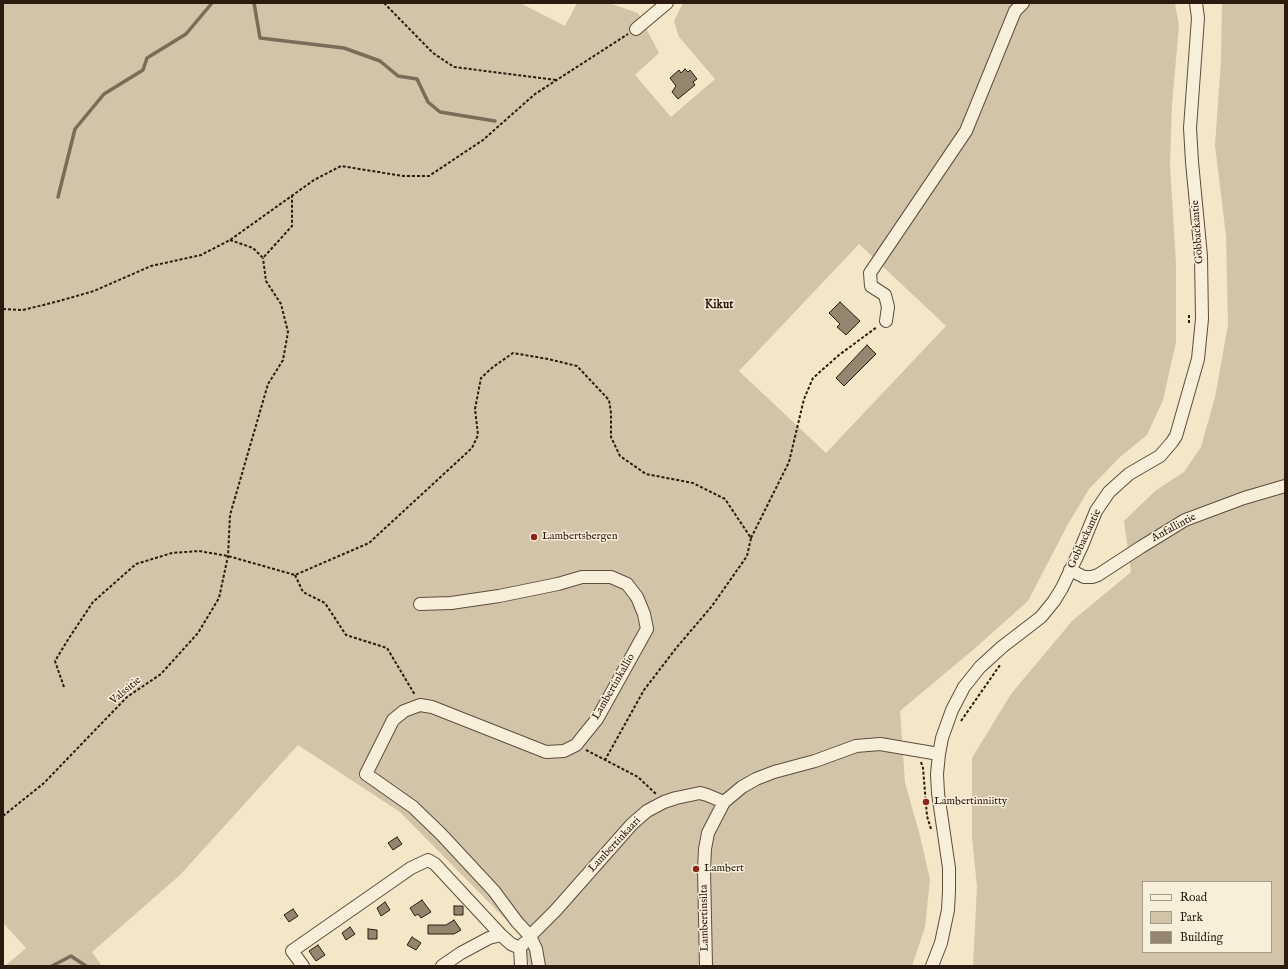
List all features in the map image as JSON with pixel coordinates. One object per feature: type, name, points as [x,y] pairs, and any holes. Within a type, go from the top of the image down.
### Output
[{"type":"street","points":[[636,30],[667,3]]},
{"type":"street","points":[[886,321],[888,307],[885,296],[871,286],[870,273],[966,131],[1015,11],[1023,3]]},
{"type":"street","name":"Gobbackantie","points":[[932,966],[941,943],[948,910],[949,868],[938,793],[937,774],[939,754],[946,723],[954,704],[980,667],[990,657],[1041,617],[1058,595],[1096,511],[1109,492],[1129,474],[1160,456],[1172,442],[1176,436],[1198,359],[1202,319],[1200,256],[1190,128],[1198,18],[1196,3]]},
{"type":"street","name":"Anfallintie","points":[[1070,570],[1084,577],[1098,575],[1140,547],[1185,520],[1244,498],[1285,486]]},
{"type":"street","name":"Lambertinkallio","points":[[420,604],[451,603],[499,596],[558,584],[582,577],[611,577],[627,584],[637,597],[644,614],[647,629],[597,719],[576,745],[564,752],[546,752],[432,707],[420,705]]},
{"type":"street","points":[[420,705],[404,711],[393,720],[366,774],[413,807],[494,891],[530,938],[536,949],[539,966]]},
{"type":"street","points":[[724,802],[742,787],[756,779],[774,772],[815,761],[856,746],[880,744],[939,754]]},
{"type":"street","name":"Lambertinkaari","points":[[520,948],[556,910],[632,824],[647,811],[664,802],[700,793],[707,794],[724,802]]},
{"type":"street","name":"Lambertinsilta","points":[[706,966],[704,869],[706,849],[708,833],[724,802]]},
{"type":"street","points":[[303,966],[292,951],[411,868],[428,860],[434,864],[500,936],[510,944],[520,948],[521,966]]},
{"type":"street","points":[[442,966],[461,953],[489,938],[500,936]]},
{"type":"path","points":[[384,3],[433,53],[454,67],[557,81]]},
{"type":"path","points":[[3,309],[23,310],[94,291],[151,266],[201,255],[230,240],[314,180],[341,166],[403,176],[429,176],[484,140],[535,94],[636,30]]},
{"type":"path","points":[[230,240],[253,248],[263,258],[292,226],[292,195]]},
{"type":"path","name":"Valssitie","points":[[3,816],[44,783],[127,698],[161,674],[198,633],[219,598],[228,556],[230,515],[268,384],[283,360],[288,332],[281,304],[266,281],[263,258]]},
{"type":"path","points":[[1189,329],[1190,307]]},
{"type":"path","points":[[605,760],[644,690],[677,647],[712,606],[747,556],[751,538],[789,462],[804,400],[813,378],[839,355],[886,321]]},
{"type":"path","points":[[64,687],[55,661],[92,602],[136,564],[172,554],[199,551],[228,556],[295,575],[369,543],[472,448],[478,435],[475,409],[481,378],[493,367],[513,354],[548,359],[577,366],[609,400],[611,412],[611,437],[620,456],[646,474],[693,483],[725,499],[751,538]]},
{"type":"path","points":[[295,575],[302,592],[325,603],[346,634],[387,648],[420,705]]},
{"type":"path","points":[[959,726],[1004,660]]},
{"type":"path","points":[[576,745],[638,777],[664,802]]},
{"type":"path","points":[[920,760],[923,768],[927,816],[933,834]]},
{"type":"green space","points":[[3,3],[520,3],[565,26],[577,3],[609,3],[638,13],[659,53],[635,75],[671,117],[715,79],[679,37],[674,21],[683,3],[1175,3],[1179,26],[1172,104],[1170,165],[1176,264],[1176,342],[1163,400],[1147,435],[1120,457],[1089,489],[1067,526],[1028,601],[973,650],[900,711],[905,783],[930,879],[925,927],[912,966],[529,966],[524,938],[400,812],[298,745],[180,875],[92,952],[102,966],[5,966],[26,948],[3,923]],"holes":[[[859,244],[946,326],[826,453],[739,371]]]},
{"type":"green space","points":[[1222,3],[1285,3],[1285,966],[973,966],[977,887],[972,836],[972,758],[1011,694],[1072,621],[1131,572],[1124,521],[1155,491],[1184,472],[1201,447],[1215,397],[1228,325],[1226,236],[1215,145],[1221,61]]},
{"type":"building","points":[[685,69],[688,72],[690,70],[697,79],[693,82],[695,85],[678,99],[672,92],[676,86],[670,78],[679,70],[681,73]]},
{"type":"building","points":[[840,302],[860,321],[846,335],[837,327],[840,324],[829,313]]},
{"type":"building","points":[[867,345],[876,354],[844,386],[836,378]]},
{"type":"building","points":[[397,837],[402,844],[393,850],[388,843]]},
{"type":"building","points":[[422,900],[431,912],[421,918],[418,914],[415,916],[410,908]]},
{"type":"building","points":[[385,902],[390,910],[381,916],[377,908]]},
{"type":"building","points":[[454,906],[463,906],[463,915],[454,915]]},
{"type":"building","points":[[293,909],[298,916],[289,922],[284,915]]},
{"type":"building","points":[[454,920],[461,930],[454,934],[428,934],[428,925],[446,925]]},
{"type":"building","points":[[350,927],[355,934],[346,940],[342,933]]},
{"type":"building","points":[[368,929],[377,930],[377,939],[368,939]]},
{"type":"building","points":[[412,937],[421,943],[416,950],[407,945]]},
{"type":"building","points":[[318,945],[325,955],[316,961],[309,951]]},
{"type":"waterway","points":[[58,197],[75,129],[104,94],[143,70],[147,58],[186,34],[212,3]]},
{"type":"waterway","points":[[254,3],[260,38],[344,48],[380,61],[398,76],[417,79],[428,102],[440,112],[495,121]]},
{"type":"waterway","points":[[52,966],[71,956],[86,966]]},
{"type":"place","name":"Lambertsbergen","points":[[534,537]]},
{"type":"place","name":"Lambertinniitty","points":[[926,802]]},
{"type":"place","name":"Lambert","points":[[696,869]]},
{"type":"district","name":"Kikut","points":[[719,306]]}]
